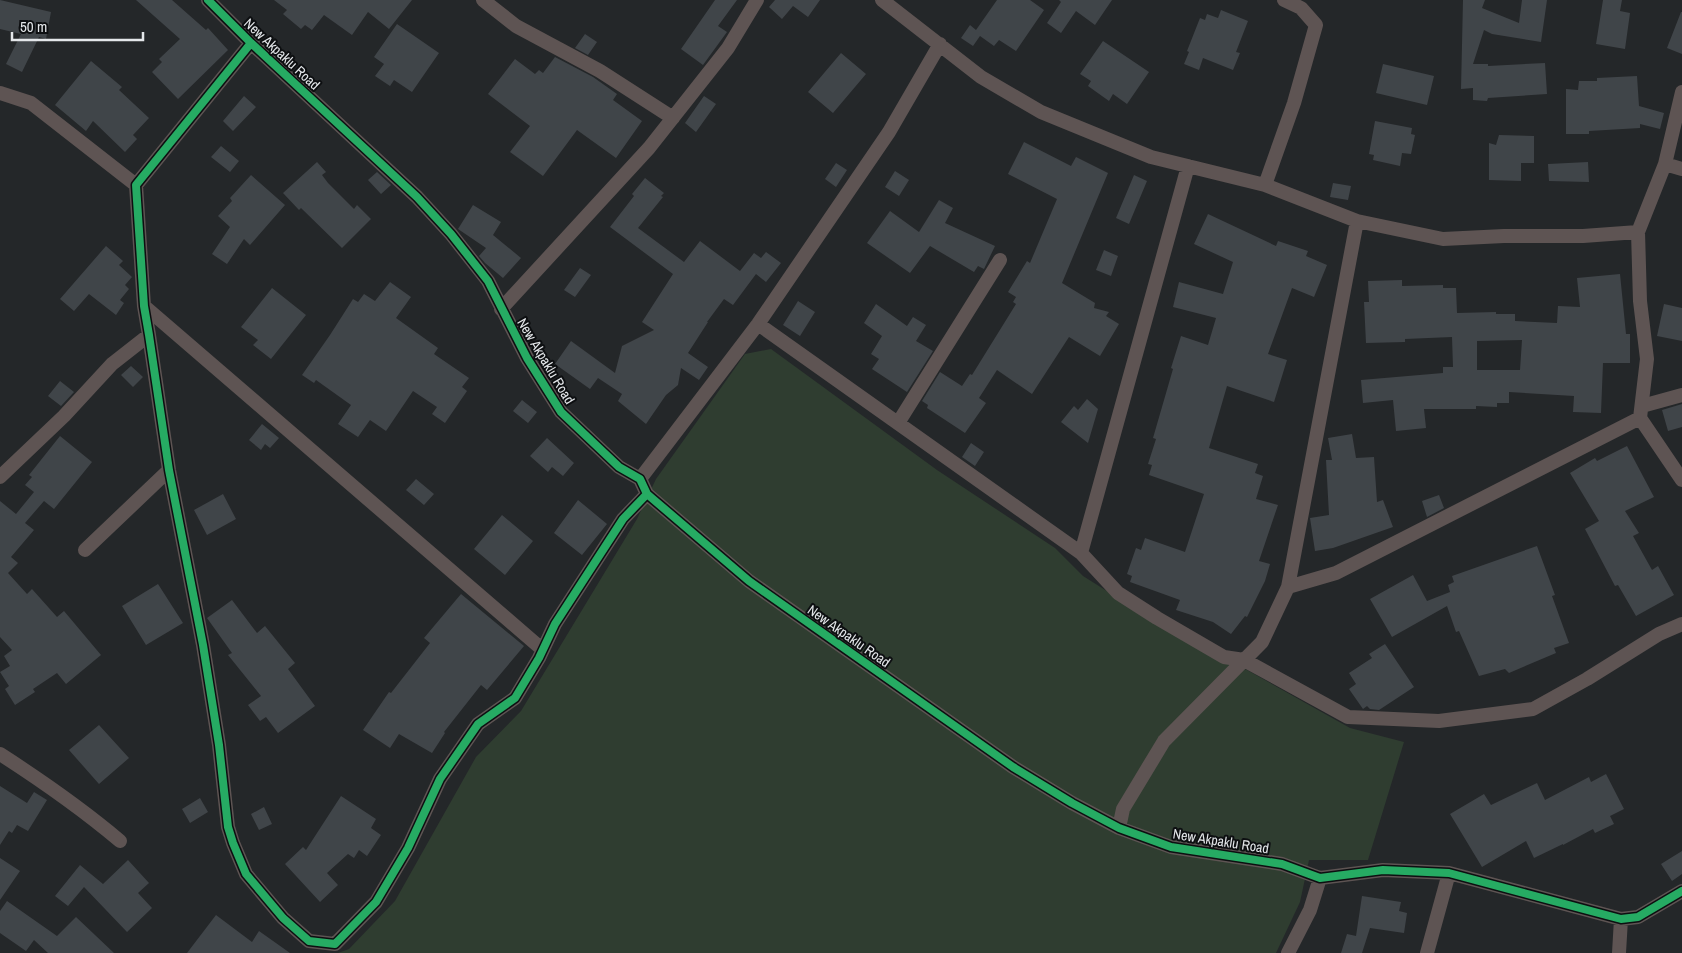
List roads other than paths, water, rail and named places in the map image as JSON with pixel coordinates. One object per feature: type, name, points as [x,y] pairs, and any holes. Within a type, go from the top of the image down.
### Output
[{"type":"street","name":"New Akpaklu Road","points":[[208,0],[417,197],[452,234],[488,281],[527,358],[561,412],[619,467],[640,479],[647,494],[749,581],[1013,767],[1072,803],[1119,828],[1171,847],[1282,864],[1320,878],[1383,870],[1449,873],[1621,919],[1638,917],[1682,891]]},
{"type":"street","points":[[483,0],[516,26],[600,71],[673,118]]},
{"type":"street","points":[[502,309],[649,148],[728,48],[757,0]]},
{"type":"street","points":[[882,0],[981,77],[1042,112],[1151,157],[1265,185],[1357,221],[1443,239],[1583,236],[1638,232]]},
{"type":"street","points":[[1265,185],[1294,103],[1316,25],[1301,8],[1284,0]]},
{"type":"street","points":[[252,43],[136,186],[144,306],[169,470],[219,745],[228,827],[246,874],[283,918],[309,941],[335,948],[376,902],[408,848],[440,779],[478,724],[515,698],[555,624],[623,519],[647,494]]},
{"type":"street","points":[[640,479],[758,324],[889,132],[940,44]]},
{"type":"street","points":[[1682,92],[1665,164],[1638,232],[1640,301],[1646,359],[1641,412],[1682,480]]},
{"type":"street","points":[[0,94],[31,103],[136,186]]},
{"type":"street","points":[[1665,164],[1682,169]]},
{"type":"street","points":[[1081,553],[1188,166]]},
{"type":"street","points":[[1119,828],[1123,809],[1164,741],[1262,642],[1288,587],[1357,221]]},
{"type":"street","points":[[898,423],[1000,260]]},
{"type":"street","points":[[144,306],[542,650]]},
{"type":"street","points":[[758,324],[1081,553],[1118,593],[1224,657],[1244,660],[1348,717],[1439,721],[1533,709],[1659,634],[1682,624]]},
{"type":"street","points":[[0,477],[64,416],[112,364],[149,335]]},
{"type":"street","points":[[1288,587],[1336,573],[1641,412],[1682,395]]},
{"type":"street","points":[[85,550],[169,470]]},
{"type":"street","points":[[0,754],[46,784],[120,841]]},
{"type":"street","points":[[1427,953],[1449,873]]},
{"type":"street","points":[[1288,953],[1310,910],[1320,878]]},
{"type":"street","points":[[1619,953],[1621,919]]}]
